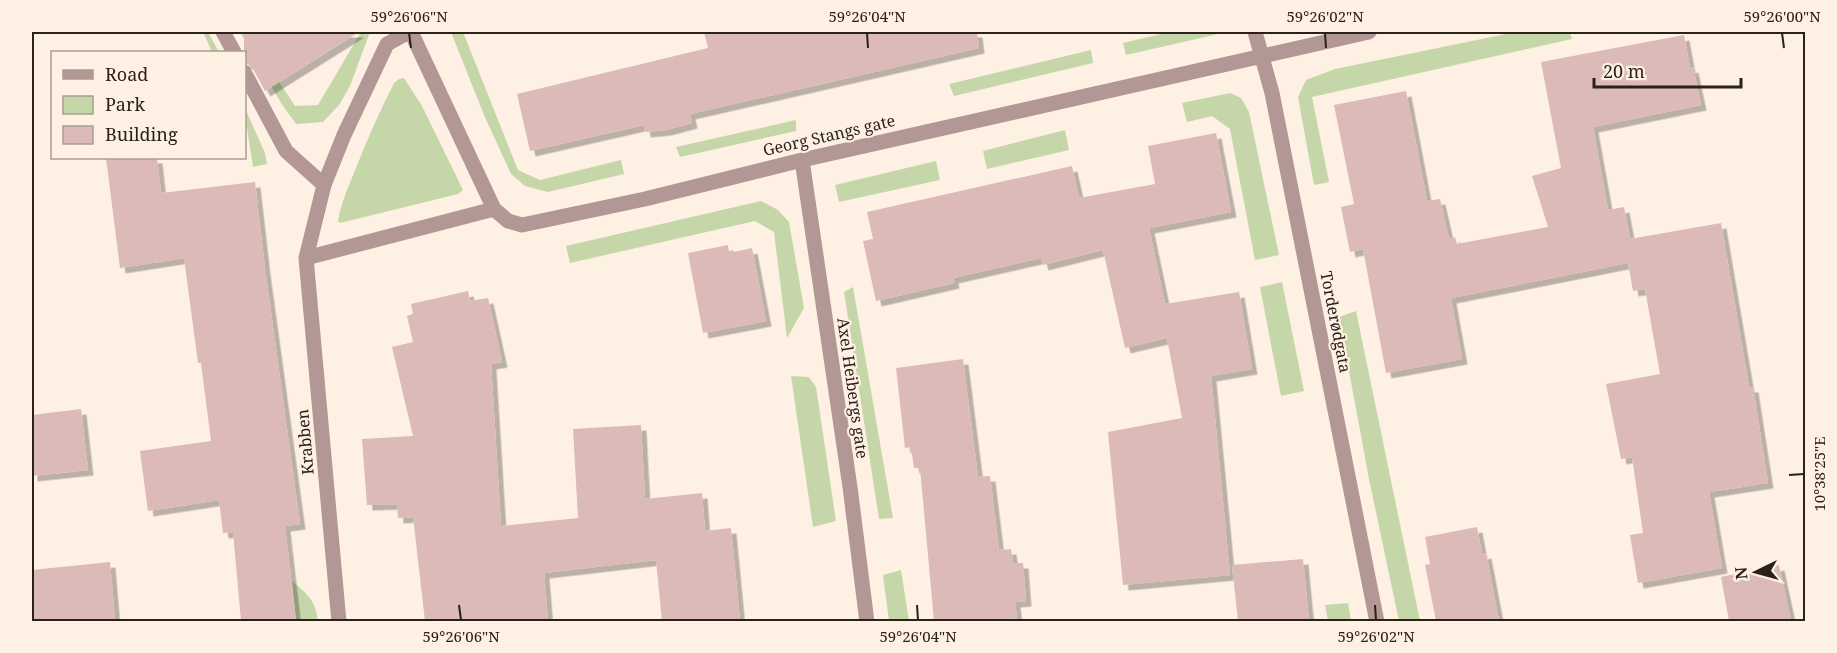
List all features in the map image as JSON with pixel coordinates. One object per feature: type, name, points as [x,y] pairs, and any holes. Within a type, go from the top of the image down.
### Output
[{"type":"street","points":[[224,32],[234,51]]},
{"type":"street","points":[[306,258],[494,209],[410,32]]},
{"type":"street","name":"Krabben","points":[[339,621],[306,258],[324,185],[344,135],[387,44],[410,32]]},
{"type":"street","name":"Torderødgata","points":[[1255,32],[1272,93],[1377,621]]},
{"type":"street","name":"Georg Stangs gate","points":[[494,209],[508,221],[522,225],[645,200],[802,160],[1369,32]]},
{"type":"street","points":[[246,76],[286,152],[324,185]]},
{"type":"street","name":"Axel Heibergs gate","points":[[802,160],[867,621]]},
{"type":"green space","points":[[203,32],[208,32],[218,51],[212,51]]},
{"type":"green space","points":[[240,32],[246,32],[295,106],[318,105],[361,32],[370,32],[350,86],[339,105],[323,122],[296,124],[281,103]]},
{"type":"green space","points":[[451,32],[463,32],[518,170],[540,180],[621,160],[624,174],[548,192],[525,186],[511,174],[484,115]]},
{"type":"green space","points":[[1169,32],[1219,32],[1126,55],[1123,43]]},
{"type":"green space","points":[[1516,32],[1570,32],[1572,39],[1312,97],[1329,182],[1314,185],[1298,97],[1306,80],[1335,69]]},
{"type":"green space","points":[[1091,50],[1093,63],[954,96],[949,84]]},
{"type":"green space","points":[[404,78],[422,106],[463,190],[458,194],[340,223],[338,221],[343,201],[369,136],[394,83]]},
{"type":"green space","points":[[1230,93],[1241,98],[1249,112],[1279,255],[1255,260],[1230,129],[1212,116],[1187,122],[1182,103]]},
{"type":"green space","points":[[246,110],[265,153],[267,164],[253,167]]},
{"type":"green space","points":[[796,120],[796,131],[680,157],[676,147]]},
{"type":"green space","points":[[1065,130],[1069,150],[987,169],[983,151]]},
{"type":"green space","points":[[936,161],[940,180],[839,202],[835,185]]},
{"type":"green space","points":[[761,201],[778,210],[789,222],[804,308],[787,338],[774,232],[755,221],[570,263],[566,246]]},
{"type":"green space","points":[[1282,282],[1304,391],[1281,396],[1260,287]]},
{"type":"green space","points":[[853,287],[893,518],[879,519],[844,292]]},
{"type":"green space","points":[[1356,311],[1420,621],[1399,621],[1369,479],[1339,317]]},
{"type":"green space","points":[[791,376],[809,377],[816,387],[836,521],[813,527]]},
{"type":"green space","points":[[901,570],[909,621],[889,621],[883,575]]},
{"type":"green space","points":[[292,581],[310,598],[318,621],[296,621]]},
{"type":"green space","points":[[1348,603],[1351,621],[1328,621],[1325,605]]},
{"type":"building","points":[[244,32],[359,32],[265,91],[252,67],[246,63],[246,51],[244,51]]},
{"type":"building","points":[[704,32],[977,32],[979,48],[690,114],[692,123],[666,130],[645,132],[644,125],[530,151],[517,94],[708,48]]},
{"type":"building","points":[[1684,35],[1690,68],[1693,67],[1701,105],[1593,127],[1608,210],[1624,207],[1630,239],[1721,223],[1749,387],[1753,387],[1768,483],[1709,492],[1722,568],[1638,583],[1630,535],[1643,533],[1632,457],[1621,459],[1606,384],[1660,374],[1645,289],[1633,291],[1628,263],[1451,298],[1462,359],[1386,373],[1363,249],[1350,252],[1341,207],[1354,204],[1334,105],[1406,91],[1427,201],[1440,199],[1449,239],[1455,237],[1457,244],[1548,227],[1532,176],[1561,168],[1541,62]]},
{"type":"building","points":[[1216,133],[1231,212],[1149,228],[1165,304],[1239,292],[1252,369],[1211,376],[1230,575],[1123,585],[1108,432],[1182,418],[1167,338],[1125,348],[1103,250],[1043,265],[1041,258],[953,278],[954,283],[876,301],[863,241],[873,239],[867,212],[1072,166],[1079,198],[1155,184],[1148,146]]},
{"type":"building","points":[[106,159],[157,159],[161,193],[255,182],[300,524],[285,526],[296,621],[241,621],[233,532],[223,533],[219,500],[148,511],[140,451],[211,441],[184,258],[120,268]]},
{"type":"building","points":[[728,245],[729,253],[752,248],[766,321],[703,333],[688,253]]},
{"type":"building","points":[[468,291],[470,301],[488,298],[502,362],[491,364],[501,526],[578,518],[573,429],[641,425],[645,499],[702,493],[705,531],[731,528],[740,621],[662,621],[656,560],[544,573],[548,621],[425,621],[413,517],[398,518],[397,504],[367,505],[362,439],[413,436],[392,347],[413,342],[407,316],[413,314],[411,304]]},
{"type":"building","points":[[963,359],[978,477],[990,476],[999,550],[1011,549],[1013,563],[1023,563],[1026,601],[1015,602],[1017,618],[934,621],[920,468],[914,468],[911,447],[905,448],[896,368]]},
{"type":"building","points":[[81,409],[88,470],[32,476],[32,415]]},
{"type":"building","points":[[1477,527],[1482,554],[1486,553],[1499,621],[1436,621],[1425,565],[1430,564],[1425,537]]},
{"type":"building","points":[[1303,559],[1309,621],[1238,621],[1232,565]]},
{"type":"building","points":[[110,562],[115,621],[32,621],[32,570]]},
{"type":"building","points":[[1779,565],[1791,621],[1729,621],[1721,577]]}]
